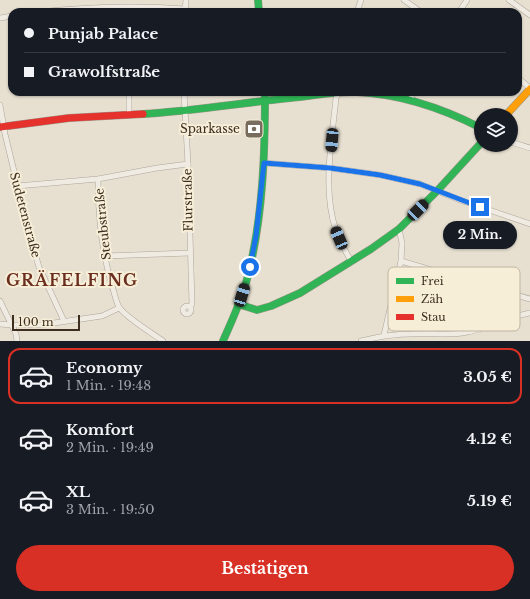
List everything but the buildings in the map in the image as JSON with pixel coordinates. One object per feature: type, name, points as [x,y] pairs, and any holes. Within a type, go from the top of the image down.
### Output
[{"type":"street","points":[[404,0],[415,8]]},
{"type":"street","points":[[509,0],[521,8]]},
{"type":"street","points":[[140,8],[152,6],[168,8]]},
{"type":"street","points":[[512,108],[530,88],[522,81]]},
{"type":"street","points":[[129,96],[129,114]]},
{"type":"street","name":"Flurstraße","points":[[184,96],[188,164],[192,304],[190,307]]},
{"type":"street","points":[[222,341],[248,276],[257,231],[264,163],[264,96]]},
{"type":"street","points":[[2,127],[74,118],[184,111],[306,96]]},
{"type":"street","points":[[337,96],[330,168],[330,197],[332,214],[338,235],[351,261]]},
{"type":"street","points":[[390,96],[410,100],[443,110],[474,125]]},
{"type":"street","points":[[410,100],[412,96]]},
{"type":"street","name":"Sudetenstraße","points":[[0,105],[2,127],[30,237],[40,267],[64,321]]},
{"type":"street","points":[[518,144],[530,148]]},
{"type":"street","points":[[238,304],[257,310],[271,306],[300,293],[371,249],[399,229],[474,151]]},
{"type":"street","points":[[264,163],[330,168],[380,175],[420,184],[530,224]]},
{"type":"street","points":[[17,186],[98,179],[188,164]]},
{"type":"street","name":"Steubstraße","points":[[98,179],[102,237],[105,256],[108,274],[119,308]]},
{"type":"street","points":[[399,229],[402,244],[400,267]]},
{"type":"street","points":[[105,256],[190,253]]},
{"type":"street","points":[[401,262],[418,267]]},
{"type":"street","points":[[520,296],[530,299]]},
{"type":"street","points":[[0,301],[12,325],[17,341]]},
{"type":"street","points":[[0,324],[40,325],[102,316],[119,308],[138,324],[163,341]]},
{"type":"street","points":[[520,315],[530,313]]},
{"type":"street","points":[[384,335],[388,318]]},
{"type":"street","points":[[361,341],[384,335],[462,333],[471,331]]},
{"type":"green space","points":[[275,96],[292,96],[276,98]]},
{"type":"traffic: fast","points":[[258,0],[259,8]]},
{"type":"traffic: fast","points":[[223,341],[246,284],[257,230],[264,161],[265,96]]},
{"type":"traffic: fast","points":[[143,114],[307,96]]},
{"type":"traffic: fast","points":[[389,96],[436,108],[474,125]]},
{"type":"traffic: fast","points":[[238,304],[257,310],[271,306],[300,293],[371,249],[399,229],[474,151]]},
{"type":"traffic: slow","points":[[512,108],[530,89]]},
{"type":"traffic: jam","points":[[0,127],[69,118],[143,114]]},
{"type":"place","name":"Sparkasse","points":[[254,129]]},
{"type":"district","name":"GRÄFELFING","points":[[72,280]]},
{"type":"route","points":[[250,267],[256,236],[264,163],[330,168],[380,175],[420,184],[480,207]]}]
